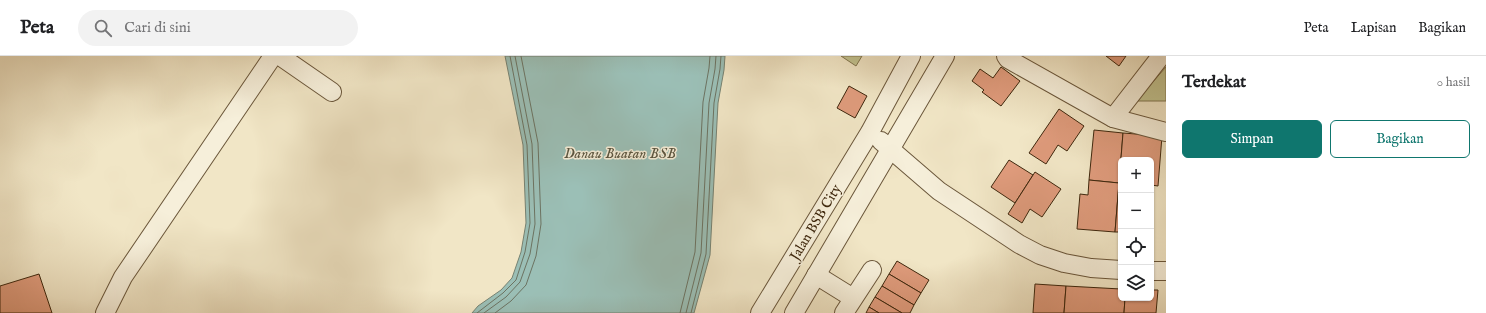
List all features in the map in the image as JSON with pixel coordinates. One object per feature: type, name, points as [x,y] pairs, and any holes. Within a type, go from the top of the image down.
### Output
[{"type":"street","points":[[105,313],[123,277],[273,56]]},
{"type":"street","points":[[280,56],[332,92]]},
{"type":"street","name":"Jalan BSB City","points":[[760,313],[870,132],[911,56]]},
{"type":"street","name":"Jalan BSB City","points":[[794,313],[944,56]]},
{"type":"street","points":[[1006,56],[1008,59],[1113,118],[1166,132]]},
{"type":"street","points":[[1113,118],[1160,56]]},
{"type":"street","points":[[870,132],[939,191],[1019,244],[1040,255],[1064,263],[1091,268],[1118,270]]},
{"type":"street","points":[[844,313],[872,270]]},
{"type":"street","points":[[1154,271],[1166,271]]},
{"type":"street","points":[[816,275],[853,298]]},
{"type":"green space","points":[[841,56],[862,56],[856,66]]},
{"type":"green space","points":[[1166,67],[1166,101],[1136,101]]},
{"type":"water","name":"Danau Buatan BSB","points":[[505,56],[725,56],[718,103],[710,255],[694,313],[472,313],[478,306],[501,290],[512,278],[521,252],[526,223],[523,145]]},
{"type":"building","points":[[1106,56],[1126,56],[1119,66]]},
{"type":"building","points":[[1001,67],[1020,81],[1001,106],[982,92],[984,90],[972,81],[980,69],[993,78]]},
{"type":"building","points":[[849,86],[867,96],[855,118],[837,108]]},
{"type":"building","points":[[1059,109],[1084,126],[1067,151],[1058,145],[1046,164],[1029,153]]},
{"type":"building","points":[[1094,130],[1123,133],[1121,157],[1118,157],[1118,183],[1089,180]]},
{"type":"building","points":[[1123,133],[1162,136],[1158,186],[1154,185],[1154,157],[1121,157]]},
{"type":"building","points":[[1009,160],[1033,175],[1015,203],[991,187]]},
{"type":"building","points":[[1035,172],[1061,189],[1042,217],[1030,209],[1022,223],[1008,214]]},
{"type":"building","points":[[1089,180],[1118,183],[1115,232],[1077,229],[1080,194],[1088,195]]},
{"type":"building","points":[[1118,195],[1118,232],[1115,232]]},
{"type":"building","points":[[897,261],[929,280],[921,293],[889,274]]},
{"type":"building","points":[[39,274],[52,313],[0,313],[0,286]]},
{"type":"building","points":[[889,274],[921,293],[914,305],[882,286]]},
{"type":"building","points":[[1035,284],[1066,286],[1064,313],[1033,313]]},
{"type":"building","points":[[882,286],[914,305],[910,313],[902,313],[875,297]]},
{"type":"building","points":[[1066,286],[1118,289],[1118,301],[1125,301],[1124,313],[1064,313]]},
{"type":"building","points":[[1154,290],[1158,290],[1156,313],[1124,313],[1125,301],[1154,301]]},
{"type":"building","points":[[875,297],[902,313],[879,313],[869,307]]},
{"type":"building","points":[[869,307],[879,313],[866,313]]}]
